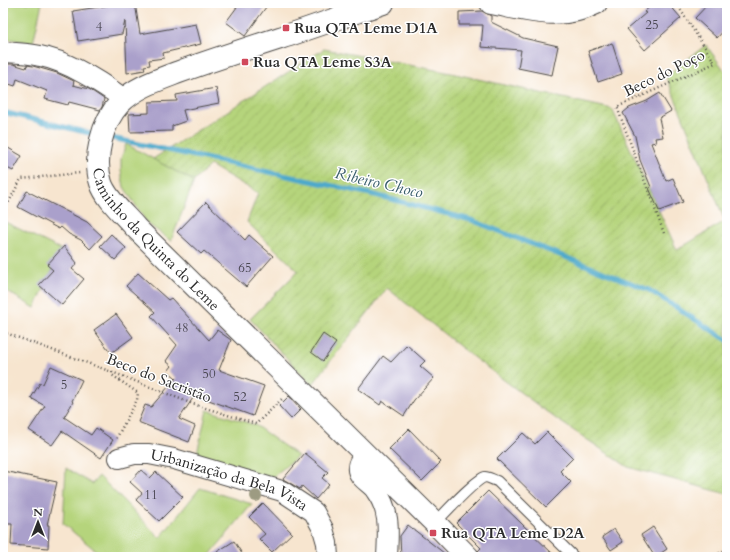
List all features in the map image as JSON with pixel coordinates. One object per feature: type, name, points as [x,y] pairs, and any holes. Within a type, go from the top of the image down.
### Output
[{"type":"street","name":"Caminho da Quinta do Leme","points":[[383,3],[194,66],[147,84],[135,91],[119,104],[109,119],[99,145],[99,171],[105,193],[136,228],[468,557]]},
{"type":"street","points":[[491,3],[548,13],[563,13],[580,10],[596,3]]},
{"type":"street","points":[[3,52],[40,56],[63,63],[107,87],[124,99]]},
{"type":"street","name":"Urbanização da Bela Vista","points":[[116,451],[134,454],[149,454],[174,459],[282,491],[314,512],[323,529],[328,557]]},
{"type":"street","points":[[366,455],[361,459],[358,465],[358,472],[364,480],[376,489],[387,513],[387,557]]},
{"type":"lane","points":[[435,523],[475,483],[483,477],[488,478],[497,481],[573,556]]},
{"type":"path","name":"Beco do Poço","points":[[664,233],[617,107],[715,63],[676,3]]},
{"type":"path","points":[[3,213],[21,179],[99,171]]},
{"type":"path","name":"Beco do Sacristão","points":[[3,332],[112,372],[192,404],[256,424],[297,386]]},
{"type":"path","points":[[112,372],[112,375],[138,393],[137,400],[116,451]]},
{"type":"path","points":[[712,557],[727,549]]},
{"type":"green space","points":[[3,3],[42,3],[33,43],[3,38]]},
{"type":"green space","points":[[706,45],[727,74],[727,494],[628,467],[555,418],[473,357],[387,288],[312,385],[250,319],[298,271],[247,222],[258,193],[210,165],[194,181],[153,159],[324,49],[451,73],[612,109],[677,250],[725,221],[666,76]]},
{"type":"green space","points":[[126,144],[194,181],[171,241],[147,223],[124,187],[121,171],[121,159]]},
{"type":"green space","points":[[3,221],[62,250],[35,308],[3,289]]},
{"type":"green space","points":[[207,410],[255,425],[298,456],[269,480],[196,458]]},
{"type":"green space","points":[[66,468],[92,484],[99,476],[160,538],[200,488],[252,504],[208,557],[104,557],[63,524]]},
{"type":"building","points":[[124,3],[135,3],[140,34],[196,24],[201,44],[163,53],[164,58],[149,60],[150,65],[144,66],[145,70],[127,73],[125,21],[122,34],[78,41],[73,11]]},
{"type":"building","points":[[240,3],[269,3],[245,36],[226,22]]},
{"type":"building","points":[[654,3],[668,3],[681,18],[645,50],[627,29],[646,13],[644,12]]},
{"type":"building","points":[[709,3],[727,3],[727,27],[717,38],[695,18]]},
{"type":"building","points":[[482,11],[491,16],[491,22],[523,38],[558,46],[552,75],[518,68],[521,50],[481,47],[483,25],[459,25],[459,12]]},
{"type":"building","points":[[612,43],[622,74],[598,82],[588,51]]},
{"type":"building","points":[[3,64],[13,64],[26,68],[27,65],[33,66],[57,73],[74,81],[73,85],[89,89],[104,99],[102,107],[100,110],[69,102],[68,105],[45,99],[47,91],[17,79],[15,86],[3,82]]},
{"type":"building","points":[[216,88],[219,103],[183,110],[186,121],[172,126],[172,131],[130,132],[129,114],[149,113],[149,102],[177,101],[176,95]]},
{"type":"building","points":[[660,93],[671,111],[659,118],[663,137],[655,138],[656,142],[651,143],[666,181],[673,178],[683,202],[659,211],[649,188],[651,187],[640,160],[635,136],[623,113],[629,108],[647,101]]},
{"type":"building","points":[[3,145],[22,156],[13,171],[3,166]]},
{"type":"building","points":[[27,191],[87,222],[102,236],[90,249],[81,240],[69,234],[61,227],[59,229],[18,207]]},
{"type":"building","points":[[206,202],[245,240],[249,235],[273,256],[246,287],[204,251],[201,254],[177,232]]},
{"type":"building","points":[[111,234],[126,248],[115,260],[100,246]]},
{"type":"building","points":[[64,246],[77,263],[72,269],[84,279],[62,305],[39,285],[53,270],[47,265]]},
{"type":"building","points":[[138,273],[168,300],[171,298],[209,340],[217,330],[231,340],[219,370],[264,386],[253,416],[195,395],[179,419],[195,426],[189,442],[138,422],[145,405],[151,407],[176,378],[168,371],[172,366],[166,361],[177,345],[151,316],[155,312],[126,286]]},
{"type":"building","points":[[116,314],[133,337],[111,353],[94,330]]},
{"type":"building","points":[[323,334],[336,343],[323,361],[311,352]]},
{"type":"building","points":[[407,345],[425,361],[420,366],[434,378],[414,400],[404,416],[382,401],[380,405],[358,389],[383,356],[391,362]]},
{"type":"building","points":[[51,366],[82,380],[72,401],[73,402],[64,417],[91,435],[96,428],[113,440],[101,458],[62,431],[52,445],[29,430],[45,406],[31,398],[40,383],[43,384]]},
{"type":"building","points":[[289,396],[301,409],[291,419],[279,406]]},
{"type":"building","points":[[409,429],[441,462],[422,481],[389,449]]},
{"type":"building","points":[[547,432],[573,458],[560,471],[571,482],[546,507],[497,459],[523,433],[535,444]]},
{"type":"building","points":[[305,453],[328,472],[322,478],[329,484],[316,499],[302,486],[300,489],[283,479]]},
{"type":"building","points":[[141,470],[150,478],[156,472],[183,497],[159,521],[136,500],[142,493],[130,482]]},
{"type":"building","points":[[3,471],[57,482],[47,525],[49,525],[48,548],[11,545],[12,524],[3,524]]},
{"type":"building","points":[[488,491],[556,557],[480,557],[478,551],[481,548],[456,523]]},
{"type":"building","points":[[263,503],[292,533],[272,552],[259,539],[265,534],[249,517]]},
{"type":"building","points":[[408,525],[449,557],[401,557],[400,536]]},
{"type":"building","points":[[653,527],[667,549],[655,557],[641,535]]},
{"type":"building","points":[[614,529],[623,542],[611,550],[602,537]]},
{"type":"building","points":[[234,541],[244,557],[209,557]]},
{"type":"waterway","name":"Ribeiro Choco","points":[[3,112],[97,135]]},
{"type":"waterway","name":"Ribeiro Choco","points":[[107,137],[375,195],[471,220],[649,290],[727,340]]},
{"type":"place","name":"Rua QTA Leme D1A","points":[[286,28]]},
{"type":"place","name":"Rua QTA Leme S3A","points":[[245,62]]},
{"type":"place","name":"Rua QTA Leme D2A","points":[[433,533]]}]
